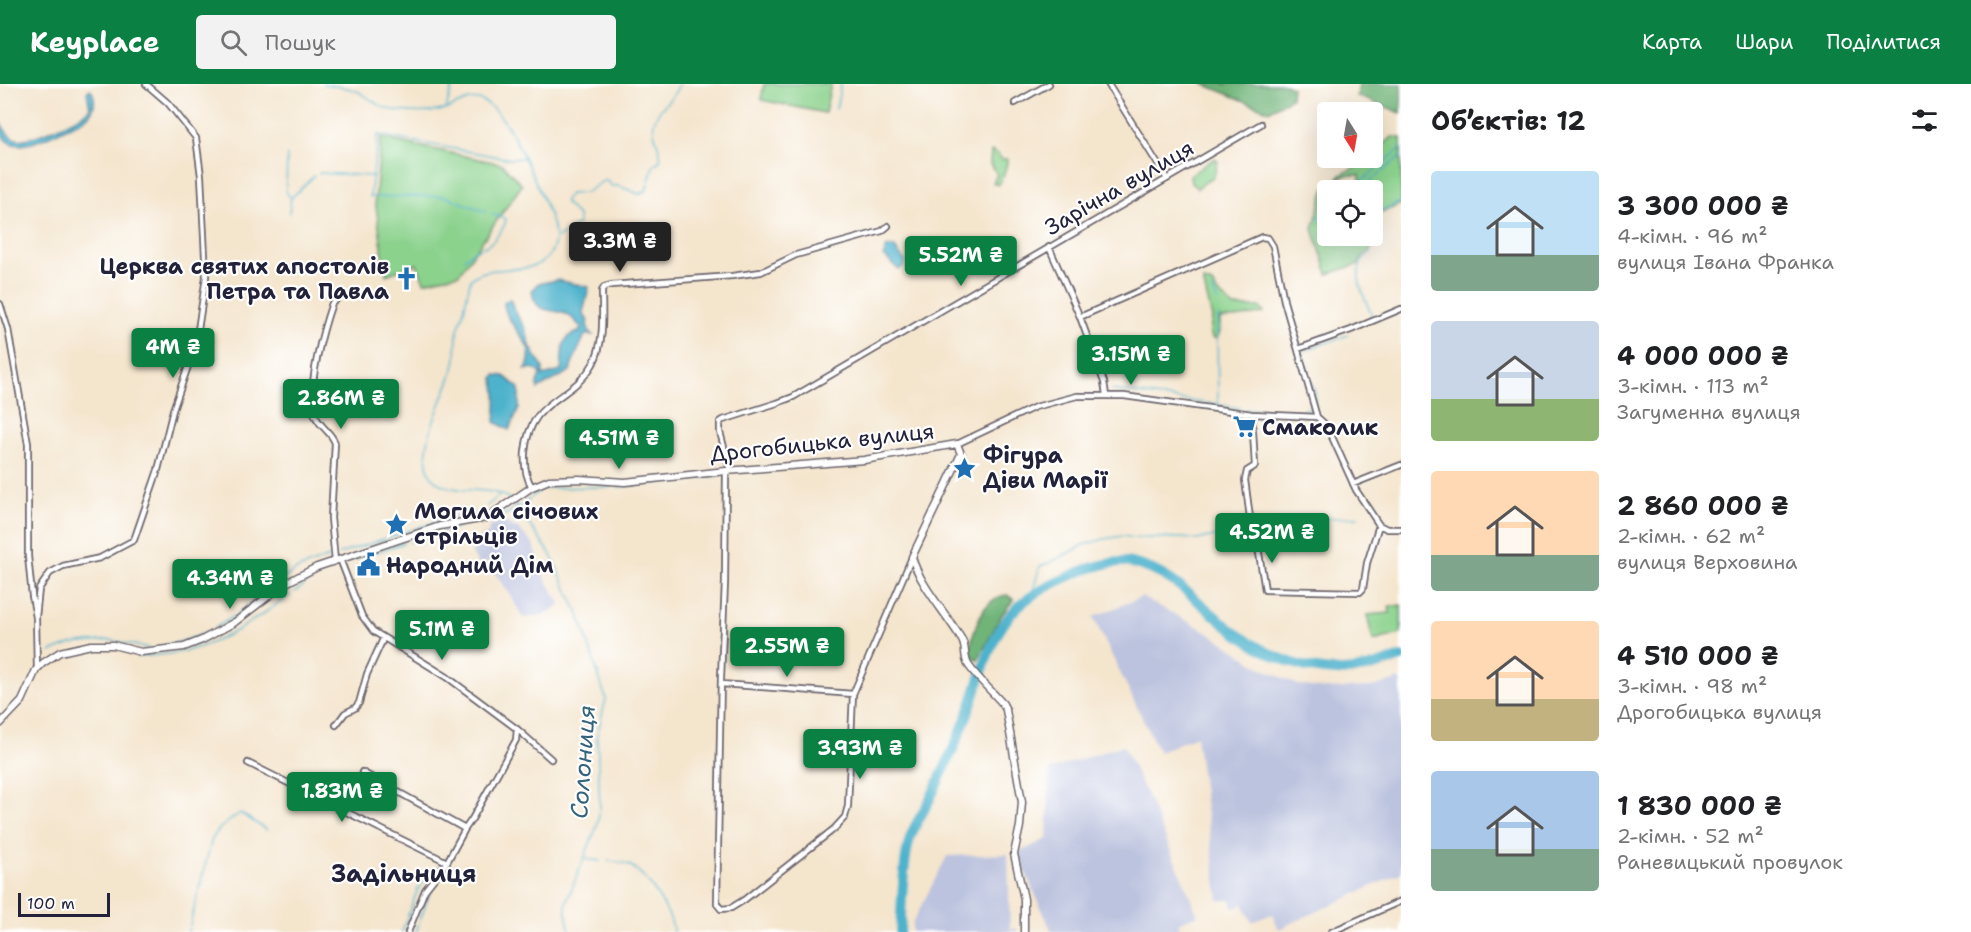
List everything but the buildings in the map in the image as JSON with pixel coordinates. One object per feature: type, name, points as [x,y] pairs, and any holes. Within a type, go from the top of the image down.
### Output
[{"type":"street","points":[[36,670],[36,617],[39,590],[50,573],[63,566],[100,558],[134,540],[158,470],[173,410],[196,343],[207,277],[201,176],[196,138],[168,103],[146,84]]},
{"type":"street","points":[[1015,103],[1049,84]]},
{"type":"street","points":[[1108,84],[1167,179]]},
{"type":"street","name":"Зарічна вулиця","points":[[853,694],[848,806],[845,817],[834,829],[738,904],[724,910],[717,904],[728,470],[719,426],[723,420],[777,404],[793,396],[1261,124]]},
{"type":"street","points":[[532,487],[525,465],[529,431],[543,408],[582,379],[593,364],[600,346],[604,287],[761,272],[775,267],[791,256],[882,231],[888,226]]},
{"type":"street","points":[[1080,317],[1265,237],[1271,241],[1273,246],[1284,302],[1317,417],[1326,426],[1353,484],[1379,525],[1388,529],[1401,529]]},
{"type":"street","points":[[1049,247],[1080,317],[1104,382],[1106,394]]},
{"type":"street","points":[[336,300],[332,303],[320,340],[313,404],[317,420],[330,433],[335,443],[331,525],[338,560],[366,622],[383,639],[447,677],[517,729],[551,759]]},
{"type":"street","points":[[0,304],[8,329],[28,444],[29,566],[36,617]]},
{"type":"street","points":[[1298,349],[1401,309]]},
{"type":"street","name":"Дрогобицька вулиця","points":[[0,724],[22,701],[36,670],[60,652],[83,646],[113,645],[141,652],[176,649],[192,644],[235,622],[293,579],[317,567],[440,526],[482,519],[494,514],[532,487],[543,482],[557,479],[625,482],[728,470],[864,460],[957,444],[1035,407],[1077,396],[1106,394],[1252,414],[1317,417]]},
{"type":"street","points":[[1252,414],[1255,466],[1248,471],[1245,480],[1251,525],[1258,547],[1265,590],[1360,592],[1363,590],[1379,525]]},
{"type":"street","points":[[721,684],[853,694],[912,557],[961,454],[957,444]]},
{"type":"street","points":[[1353,484],[1401,465]]},
{"type":"street","points":[[912,557],[940,608],[961,639],[966,662],[1004,704],[1008,717],[1022,802],[1014,854],[1024,899],[1024,932]]},
{"type":"street","points":[[336,725],[345,713],[359,703],[367,674],[383,639]]},
{"type":"street","points":[[408,932],[425,890],[447,862],[472,819],[516,740],[517,729]]},
{"type":"street","points":[[248,764],[447,862]]},
{"type":"street","points":[[362,772],[465,829]]},
{"type":"street","points":[[1331,932],[1401,901]]},
{"type":"shaded area","points":[[502,520],[521,531],[533,544],[538,558],[535,561],[561,605],[544,615],[523,618],[487,562],[479,565],[471,552],[474,549],[472,542],[490,532],[488,528]]},
{"type":"shaded area","points":[[1142,597],[1206,631],[1260,667],[1298,685],[1326,689],[1372,687],[1401,679],[1401,873],[1279,929],[1272,914],[1252,922],[1243,904],[1233,909],[1231,899],[1219,901],[1196,736],[1159,752],[1093,617]]},
{"type":"shaded area","points":[[1123,745],[1198,915],[1178,923],[1182,932],[1052,932],[1019,858],[1019,852],[1047,839],[1050,770]]},
{"type":"shaded area","points":[[1008,854],[1010,929],[1017,929],[1017,932],[912,932],[912,924],[947,856]]},
{"type":"green space","points":[[764,84],[831,84],[825,113],[761,100]]},
{"type":"green space","points":[[1203,84],[1285,84],[1292,87],[1291,98],[1269,111]]},
{"type":"green space","points":[[1359,84],[1401,84],[1401,113],[1383,106],[1383,102],[1373,102],[1357,96]]},
{"type":"green space","points":[[1392,137],[1401,138],[1401,204],[1383,212],[1383,180],[1360,180],[1360,175],[1347,175],[1337,179],[1353,168],[1383,168],[1383,146]]},
{"type":"green space","points":[[381,138],[502,164],[522,185],[459,274],[424,282],[417,264],[386,275],[375,200]]},
{"type":"green space","points":[[991,151],[1002,159],[1008,159],[1004,175],[998,185],[993,183],[997,174],[990,164]]},
{"type":"green space","points":[[1215,158],[1218,161],[1214,176],[1197,188],[1191,183],[1190,175]]},
{"type":"green space","points":[[1317,215],[1317,241],[1313,229]]},
{"type":"green space","points":[[1319,246],[1370,246],[1371,250],[1364,255],[1359,264],[1328,274]]},
{"type":"green space","points":[[1203,281],[1212,284],[1217,292],[1234,307],[1260,307],[1264,313],[1220,319],[1220,332],[1217,339],[1212,338],[1210,331],[1212,318]]},
{"type":"green space","points":[[1007,595],[1014,599],[1001,616],[978,660],[969,654],[979,617],[990,602]]},
{"type":"green space","points":[[1401,605],[1401,634],[1373,641],[1367,615],[1390,613],[1389,607]]},
{"type":"water","points":[[90,89],[94,105],[90,114],[80,122],[36,142],[25,144],[15,145],[7,141],[2,134],[0,121],[16,139],[43,134],[66,123],[90,108],[87,92]]},
{"type":"water","points":[[894,247],[905,261],[905,265],[899,270],[884,256],[885,249]]},
{"type":"water","points":[[557,280],[589,287],[583,313],[588,321],[587,325],[591,335],[585,335],[570,371],[538,389],[537,383],[541,373],[533,368],[525,370],[529,361],[529,352],[510,320],[504,303],[510,299],[525,328],[531,348],[543,368],[543,376],[561,371],[565,341],[579,332],[581,327],[568,315],[540,307],[532,291],[537,284]]},
{"type":"water","points":[[496,375],[504,376],[519,388],[519,408],[509,430],[495,422],[496,394],[493,378]]},
{"type":"waterway","name":"Солониця","points":[[323,84],[355,90],[383,107],[405,112],[433,112],[474,99],[483,101],[494,109],[506,124],[535,182],[550,217],[554,231],[554,247],[548,257],[531,267],[490,271],[471,279],[458,332],[455,364],[433,424],[426,457],[429,471],[436,481],[453,488],[493,492],[511,500]]},
{"type":"waterway","points":[[446,109],[453,84]]},
{"type":"waterway","points":[[556,239],[578,224],[578,216],[565,203],[570,194],[585,193],[603,181],[639,194],[646,191],[654,164],[660,161],[660,151],[654,130],[655,119],[679,84]]},
{"type":"waterway","points":[[836,109],[841,84]]},
{"type":"waterway","points":[[486,212],[444,196],[370,197],[378,135],[510,159],[523,158]]},
{"type":"waterway","points":[[1363,180],[1401,148]]},
{"type":"waterway","points":[[287,155],[286,192],[290,197]]},
{"type":"waterway","points":[[1371,180],[1401,156]]},
{"type":"waterway","points":[[319,173],[372,176]]},
{"type":"waterway","points":[[289,213],[291,198],[314,176]]},
{"type":"waterway","points":[[1383,209],[1401,202]]},
{"type":"waterway","points":[[465,259],[472,252],[489,244],[502,230],[506,219],[492,214]]},
{"type":"waterway","points":[[1371,252],[1360,266],[1359,274],[1362,291],[1372,316]]},
{"type":"waterway","points":[[1212,289],[1218,301]]},
{"type":"waterway","points":[[1218,404],[1217,326],[1219,316]]},
{"type":"waterway","points":[[1315,402],[1316,395],[1302,354],[1306,350],[1348,335]]},
{"type":"waterway","points":[[1111,390],[1240,408]]},
{"type":"waterway","points":[[1245,409],[1300,412],[1310,407]]},
{"type":"waterway","points":[[618,487],[718,476]]},
{"type":"waterway","points":[[500,517],[518,508],[543,488],[611,487]]},
{"type":"waterway","points":[[487,506],[500,495]]},
{"type":"waterway","name":"Солониця","points":[[514,504],[550,553],[579,615],[606,699],[597,735],[600,809],[597,826],[566,903],[570,932]]},
{"type":"waterway","points":[[339,554],[447,518],[475,513]]},
{"type":"waterway","points":[[1255,528],[1287,526],[1328,518],[1358,517]]},
{"type":"waterway","points":[[410,542],[462,526]]},
{"type":"waterway","points":[[1031,597],[1040,566],[1086,544],[1123,536],[1197,540],[1248,528]]},
{"type":"waterway","points":[[346,562],[404,543]]},
{"type":"waterway","points":[[265,590],[298,569],[329,557]]},
{"type":"waterway","points":[[900,932],[903,878],[909,840],[959,736],[998,632],[1025,600],[1047,587],[1091,568],[1117,562],[1131,563],[1166,577],[1247,640],[1284,660],[1325,670],[1345,671],[1366,668],[1401,657]]},
{"type":"waterway","points":[[295,592],[323,571],[334,566]]},
{"type":"waterway","points":[[138,657],[183,651],[216,641],[242,627],[290,595]]},
{"type":"waterway","points":[[158,647],[187,640],[224,623],[258,596]]},
{"type":"waterway","points":[[50,652],[71,644],[110,640],[148,648]]},
{"type":"waterway","points":[[188,932],[212,839],[220,828],[240,813],[267,830]]},
{"type":"waterway","points":[[584,859],[600,861]]},
{"type":"waterway","points":[[608,861],[629,865],[644,878],[669,915],[673,932]]},
{"type":"waterway","points":[[402,932],[418,889],[438,866]]},
{"type":"waterway","points":[[416,932],[430,892]]},
{"type":"place","name":"Церква святих апостолів Петра та Павла","points":[[407,279]]},
{"type":"place","name":"Смаколик","points":[[1244,427]]},
{"type":"place","name":"Фігура Діви Марії","points":[[965,468]]},
{"type":"place","name":"Могила січових стрільців","points":[[396,524]]},
{"type":"place","name":"Народний Дім","points":[[368,565]]},
{"type":"district","name":"Задільниця","points":[[404,874]]}]
